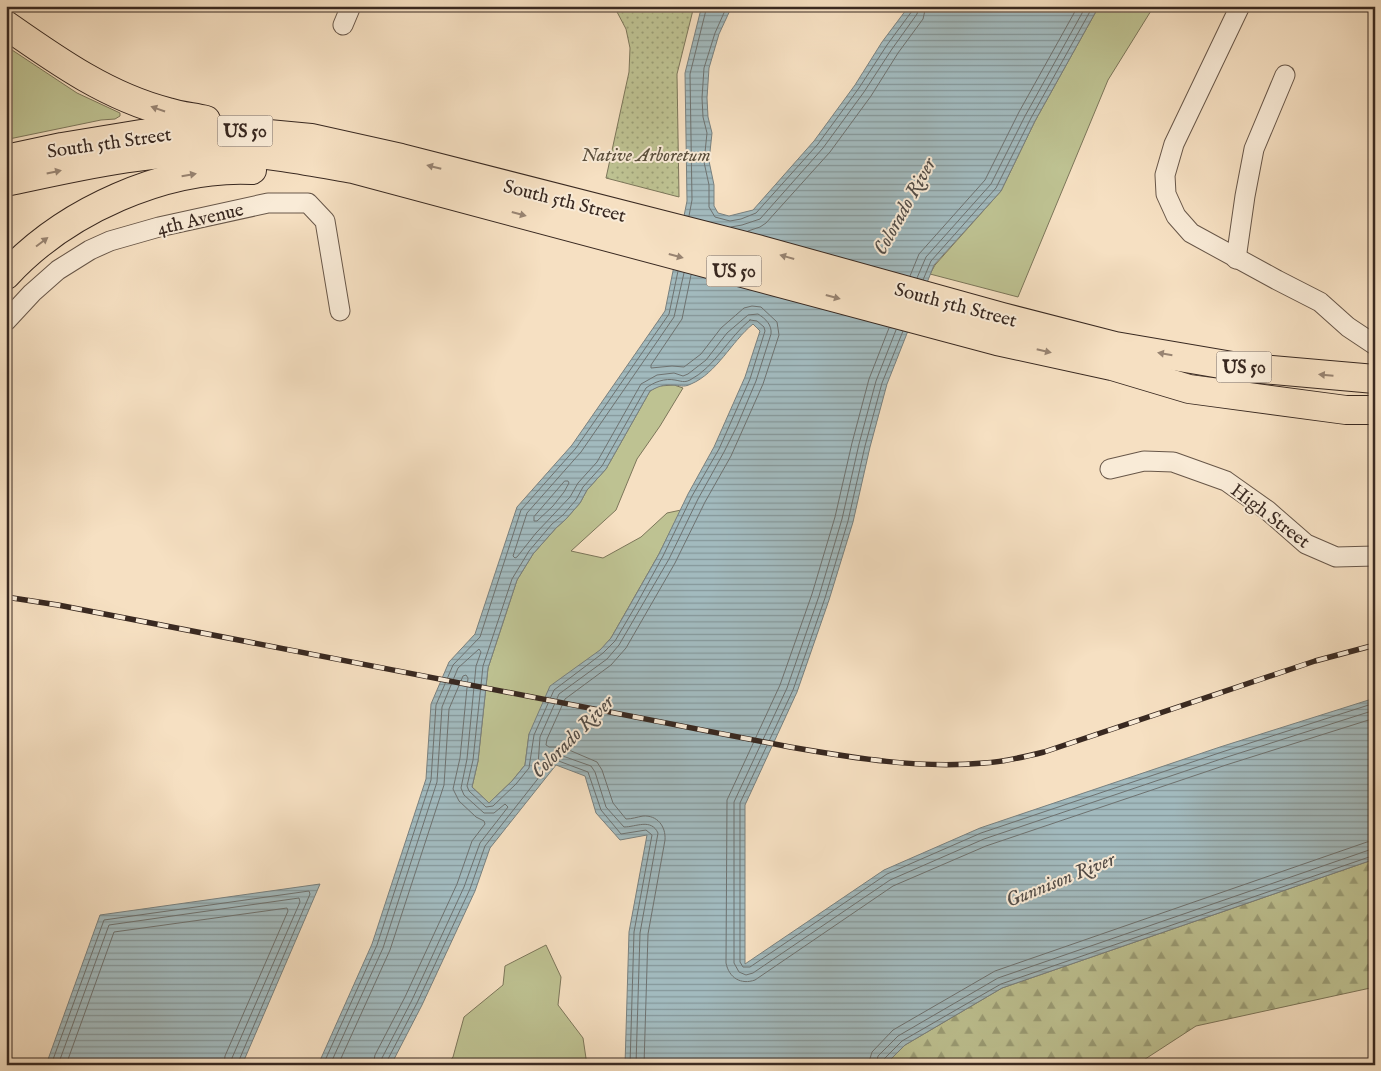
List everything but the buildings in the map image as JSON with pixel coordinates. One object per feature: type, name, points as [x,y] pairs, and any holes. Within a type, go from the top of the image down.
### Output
[{"type":"highway","points":[[6,25],[82,76],[130,99],[167,112],[292,136]]},
{"type":"highway","name":"South 5th Street","points":[[6,159],[62,147],[141,134],[228,130],[311,138],[401,158],[477,190]]},
{"type":"highway","name":"South 5th Street","points":[[6,182],[109,161],[191,152],[232,152],[289,157],[477,190],[761,250],[1000,329],[1113,356]]},
{"type":"highway","points":[[6,275],[39,244],[90,211],[119,197],[171,178],[232,169],[353,169]]},
{"type":"highway","name":"US 50","points":[[1113,356],[1375,379]]},
{"type":"highway","name":"US 50","points":[[1113,356],[1189,389],[1346,410],[1375,410]]},
{"type":"highway","points":[[1189,389],[1235,383],[1337,396],[1375,397]]},
{"type":"street","points":[[343,25],[351,6]]},
{"type":"street","points":[[1240,6],[1174,144],[1165,175],[1166,194],[1176,216],[1191,233],[1236,259],[1320,302],[1348,327],[1375,345]]},
{"type":"street","points":[[1236,259],[1254,149],[1285,75]]},
{"type":"street","name":"4th Avenue","points":[[6,321],[32,293],[58,270],[90,250],[110,241],[159,227],[276,203],[308,203],[325,221],[340,311]]},
{"type":"street","name":"High Street","points":[[1110,470],[1144,461],[1173,462],[1226,481],[1267,510],[1306,544],[1336,557],[1375,556]]},
{"type":"green space","name":"Native Arboretum","points":[[611,6],[694,6],[677,74],[679,197],[606,178],[629,72],[630,48],[626,29],[616,10]]},
{"type":"green space","points":[[1099,6],[1154,6],[1108,80],[1018,297],[930,274],[935,265],[1001,191],[1035,121]]},
{"type":"green space","points":[[6,46],[77,93],[120,113],[120,116],[115,119],[101,120],[9,139],[6,132]]},
{"type":"green space","points":[[674,385],[683,388],[637,459],[616,510],[571,551],[603,558],[641,537],[667,513],[681,510],[659,554],[611,638],[529,734],[525,765],[512,781],[489,803],[472,787],[478,761],[488,668],[517,580],[533,554],[580,503],[587,490],[606,469],[650,391],[659,386]]},
{"type":"green space","points":[[1375,859],[1375,987],[1196,1026],[1136,1065],[885,1065],[905,1045],[1002,988]]},
{"type":"green space","points":[[546,945],[561,977],[558,1005],[583,1038],[587,1065],[447,1065],[453,1057],[464,1017],[503,985],[505,966]]},
{"type":"water","points":[[703,6],[732,6],[719,34],[709,68],[707,98],[708,117],[712,133],[709,161],[714,185],[714,206],[718,213],[729,216],[753,210],[814,141],[909,6],[1099,6],[1035,121],[1001,191],[934,265],[887,384],[853,522],[829,600],[797,692],[745,805],[745,964],[884,870],[980,828],[1220,747],[1375,698],[1375,859],[1002,988],[905,1045],[885,1065],[625,1065],[629,932],[647,835],[620,840],[596,813],[585,776],[556,765],[490,848],[475,891],[422,1005],[391,1065],[318,1065],[372,944],[426,779],[431,704],[449,662],[475,634],[517,507],[572,445],[665,311],[687,201],[685,73]],"holes":[[[753,324],[760,331],[745,377],[714,447],[688,494],[659,554],[630,605],[611,638],[600,650],[550,686],[529,734],[525,765],[512,781],[489,803],[472,787],[478,761],[488,668],[517,580],[533,554],[580,503],[587,490],[606,469],[650,391],[666,385],[686,386],[691,384],[709,373]]]},
{"type":"water","points":[[320,884],[242,1065],[46,1065],[100,915]]},
{"type":"railway","points":[[6,597],[58,605],[790,747],[862,758],[935,765],[992,762],[1044,752],[1315,661],[1375,645]]},
{"type":"water label","name":"Colorado River","points":[[904,206]]},
{"type":"water label","name":"Colorado River","points":[[572,736]]},
{"type":"water label","name":"Gunnison River","points":[[1060,879]]}]
